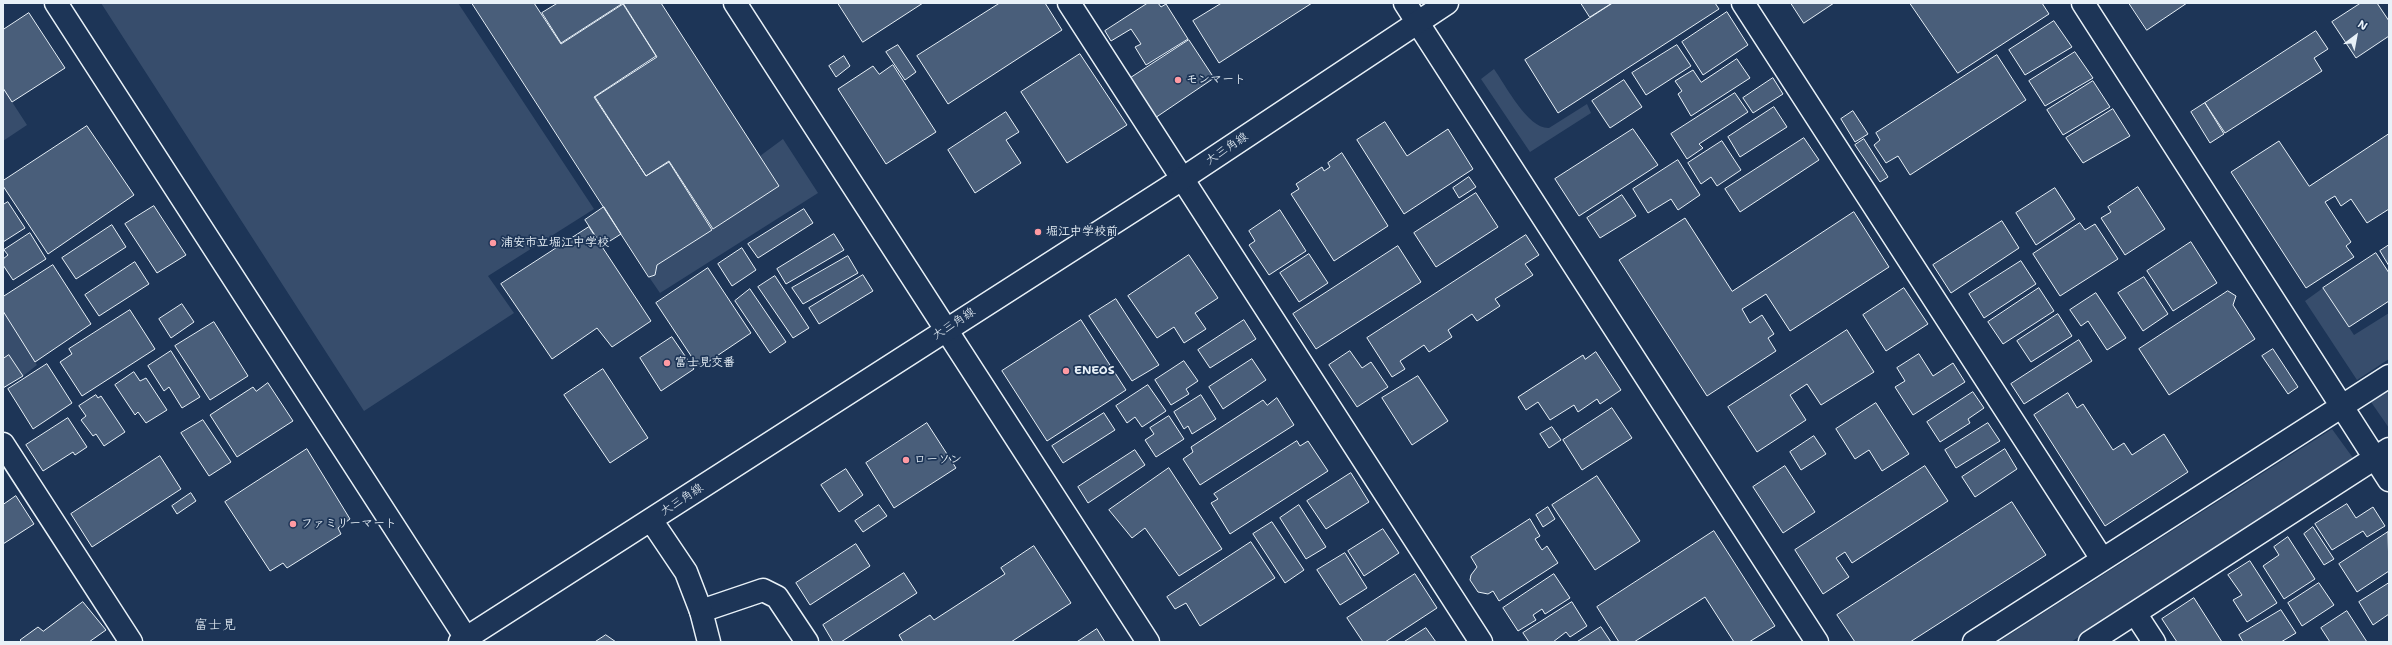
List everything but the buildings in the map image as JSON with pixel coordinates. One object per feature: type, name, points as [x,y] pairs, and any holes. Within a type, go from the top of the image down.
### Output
[{"type":"street","points":[[56,3],[463,640]]},
{"type":"street","points":[[735,3],[1148,642]]},
{"type":"street","points":[[1069,3],[1481,642]]},
{"type":"street","points":[[1405,3],[1818,642]]},
{"type":"street","name":"大三角線","points":[[463,640],[945,329],[1182,179],[1447,3]]},
{"type":"street","points":[[1743,3],[2102,559]]},
{"type":"street","points":[[2083,3],[2342,407],[2382,454],[2389,480]]},
{"type":"street","points":[[1974,642],[2389,376]]},
{"type":"street","points":[[3,444],[131,642]]},
{"type":"street","points":[[2090,642],[2382,454]]},
{"type":"street","points":[[651,520],[684,568],[701,611],[709,642]]},
{"type":"street","points":[[701,611],[763,590],[777,596],[807,642]]},
{"type":"street","points":[[2135,613],[2154,642]]},
{"type":"shaded area","points":[[101,3],[458,3],[594,209],[488,276],[514,313],[364,411]]},
{"type":"shaded area","points":[[1494,69],[1518,105],[1533,122],[1541,126],[1549,128],[1587,104],[1591,113],[1530,152],[1481,79]]},
{"type":"shaded area","points":[[3,88],[27,125],[3,141]]},
{"type":"shaded area","points":[[783,139],[818,193],[660,293],[649,277],[655,275],[657,265],[779,186],[760,156]]},
{"type":"shaded area","points":[[2323,288],[2354,335],[2389,313],[2389,359],[2357,380],[2305,301]]},
{"type":"shaded area","points":[[3,311],[37,365],[23,376],[9,355],[3,359]]},
{"type":"shaded area","points":[[2389,390],[2389,428],[2371,402]]},
{"type":"shaded area","points":[[2332,429],[2353,458],[2071,642],[1998,642]]},
{"type":"place","name":"モンマート","points":[[1178,80]]},
{"type":"place","name":"堀江中学校前","points":[[1038,232]]},
{"type":"place","name":"浦安市立堀江中学校","points":[[493,243]]},
{"type":"place","name":"富士見交番","points":[[667,363]]},
{"type":"place","name":"ENEOS","points":[[1066,371]]},
{"type":"place","name":"ローソン","points":[[906,460]]},
{"type":"place","name":"ファミリーマート","points":[[293,524]]},
{"type":"district","name":"富士見","points":[[215,625]]}]
